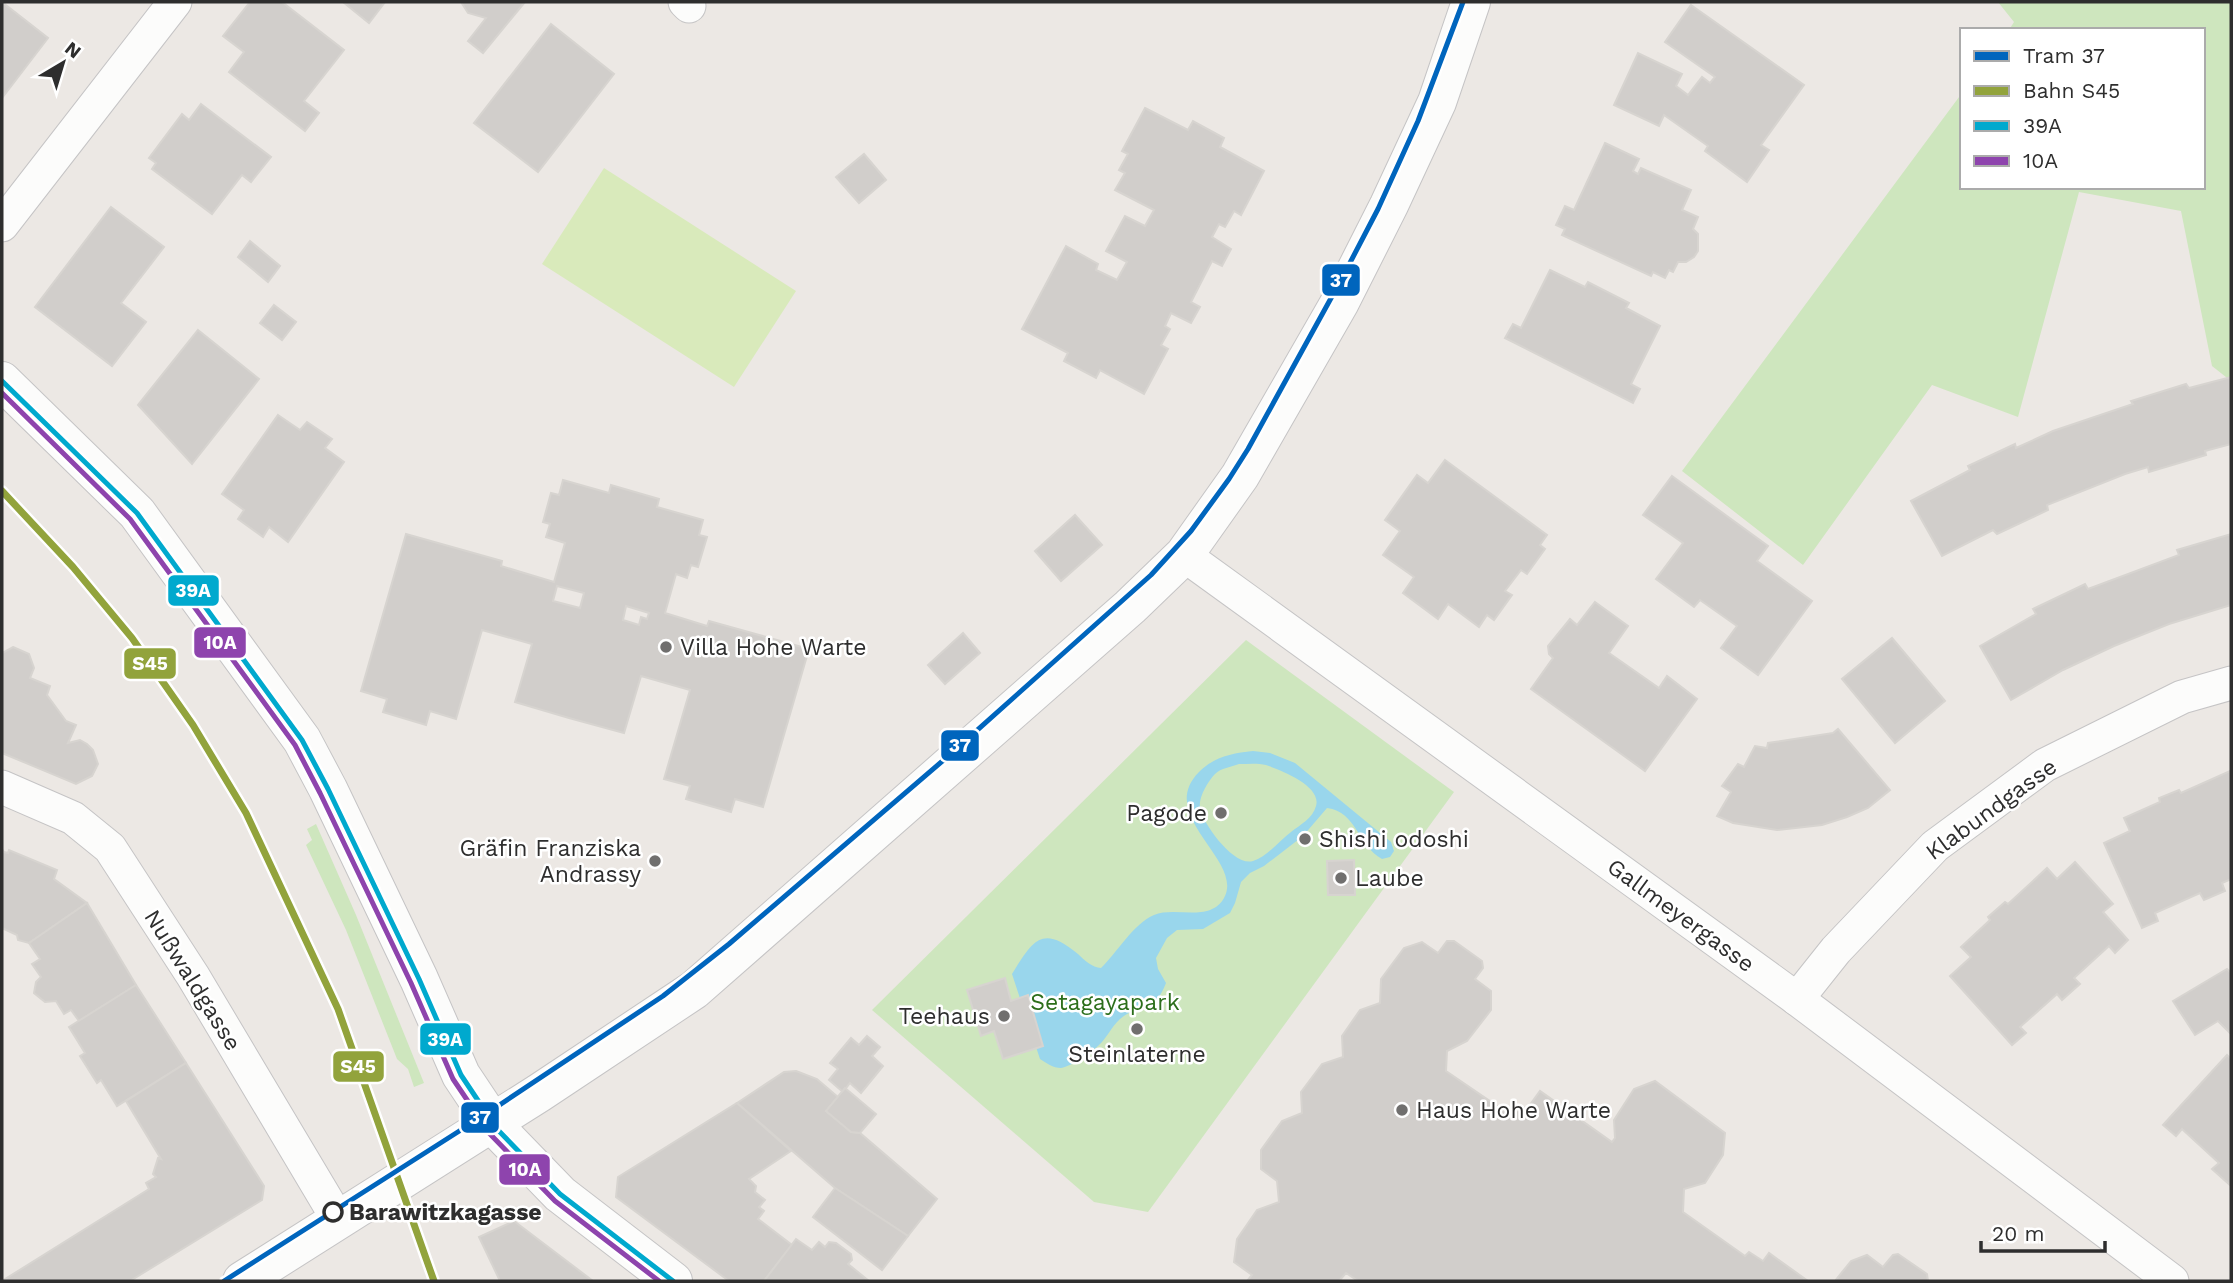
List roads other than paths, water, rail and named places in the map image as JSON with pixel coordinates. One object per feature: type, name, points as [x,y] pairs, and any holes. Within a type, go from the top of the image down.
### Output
[{"type":"street","points":[[2,225],[175,2]]},
{"type":"street","points":[[242,1281],[419,1170],[694,990],[1130,607],[1184,555],[1240,476],[1340,302],[1437,102],[1471,2]]},
{"type":"street","points":[[2,381],[137,513],[302,740],[419,979],[461,1074],[492,1122],[560,1194],[673,1281]]},
{"type":"street","name":"Gallmeyergasse","points":[[1184,555],[1797,999],[2172,1281]]},
{"type":"street","name":"Klabundgasse","points":[[1797,999],[1836,950],[1935,846],[2045,765],[2182,697],[2231,683]]},
{"type":"street","name":"Nußwaldgasse","points":[[2,787],[73,818],[110,848],[348,1215]]},
{"type":"water","points":[[1245,752],[1270,753],[1295,763],[1391,842],[1394,851],[1390,857],[1382,859],[1374,853],[1345,816],[1327,808],[1303,836],[1241,882],[1230,913],[1203,929],[1177,930],[1167,938],[1156,958],[1158,969],[1166,983],[1157,999],[1120,1019],[1099,1045],[1076,1062],[1061,1068],[1042,1061],[1012,974],[1019,962],[1033,945],[1047,938],[1066,945],[1089,963],[1101,968],[1139,925],[1154,915],[1201,912],[1218,906],[1224,898],[1227,884],[1223,869],[1193,821],[1187,805],[1188,789],[1199,772],[1211,763]],"holes":[[[1239,764],[1266,765],[1290,775],[1307,786],[1316,799],[1316,806],[1309,818],[1253,861],[1237,858],[1220,843],[1200,808],[1204,790],[1215,774]]]},
{"type":"tram line","name":"37","points":[[224,1281],[486,1114],[663,996],[729,944],[946,758],[1151,575],[1191,531],[1229,479],[1341,280],[1378,209],[1418,121],[1463,2]]},
{"type":"rail line","name":"S45","points":[[2,491],[73,567],[132,638],[193,725],[246,813],[338,1009],[434,1281]]},
{"type":"place","name":"Villa Hohe Warte","points":[[666,647]]},
{"type":"place","name":"Pagode","points":[[1221,813]]},
{"type":"place","name":"Shishi odoshi","points":[[1305,839]]},
{"type":"place","name":"Gräfin Franziska Andrassy","points":[[655,861]]},
{"type":"place","name":"Laube","points":[[1341,878]]},
{"type":"place","name":"Teehaus","points":[[1004,1016]]},
{"type":"place","name":"Steinlaterne","points":[[1137,1029]]},
{"type":"place","name":"Haus Hohe Warte","points":[[1402,1110]]},
{"type":"place","name":"Barawitzkagasse","points":[[333,1212]]},
{"type":"park label","name":"Setagayapark","points":[[1105,1002]]}]
